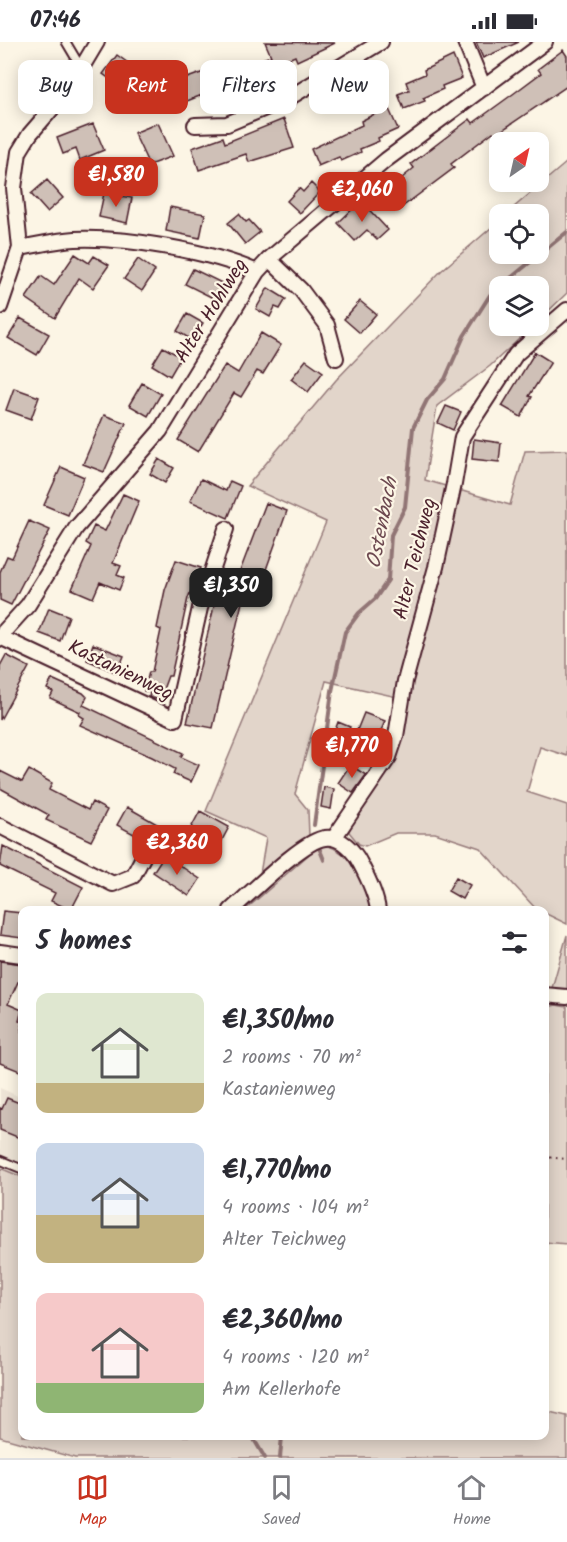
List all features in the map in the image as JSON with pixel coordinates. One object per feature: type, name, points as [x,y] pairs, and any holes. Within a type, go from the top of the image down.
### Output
[{"type":"street","points":[[87,60],[97,42]]},
{"type":"street","points":[[195,125],[227,124],[287,99],[381,42]]},
{"type":"street","points":[[465,42],[484,88]]},
{"type":"street","name":"Alter Hohlweg","points":[[0,636],[28,605],[76,528],[160,431],[257,272],[269,259],[386,160],[545,42]]},
{"type":"street","points":[[0,307],[21,249],[14,188],[20,152],[48,114]]},
{"type":"street","points":[[21,249],[74,239],[114,240],[235,262],[257,272]]},
{"type":"street","points":[[269,259],[301,290],[327,325],[336,358]]},
{"type":"street","name":"Alter Teichweg","points":[[334,838],[389,757],[405,681],[436,567],[462,437],[516,354],[567,310]]},
{"type":"street","name":"Kastanienweg","points":[[0,636],[175,719],[200,608],[226,528]]},
{"type":"street","points":[[0,826],[113,884],[133,876],[150,844]]},
{"type":"street","points":[[236,906],[300,851],[320,839],[334,838],[352,850],[359,861],[376,906]]},
{"type":"street","points":[[0,952],[18,954]]},
{"type":"street","points":[[549,995],[567,997]]},
{"type":"lane","points":[[66,42],[77,60]]},
{"type":"lane","points":[[0,1160],[18,1167]]},
{"type":"path","points":[[549,1157],[567,1159]]},
{"type":"shaded area","points":[[567,162],[567,293],[549,310],[549,276],[489,276],[489,336],[522,336],[490,366],[437,406],[425,480],[510,505],[525,451],[567,450],[567,756],[540,747],[527,792],[567,805],[567,924],[549,915],[549,906],[533,906],[480,848],[435,833],[396,833],[365,846],[359,844],[349,832],[351,822],[395,753],[406,699],[326,681],[295,794],[308,810],[309,836],[260,874],[266,838],[206,811],[326,522],[247,486],[336,380],[441,271],[489,230],[489,264],[549,264],[549,204],[518,204],[532,192],[549,192],[549,177]]},
{"type":"shaded area","points":[[324,845],[334,848],[350,861],[361,880],[370,906],[250,906],[314,850]]},
{"type":"shaded area","points":[[567,935],[567,990],[552,988]]},
{"type":"shaded area","points":[[556,1005],[567,1007],[567,1244],[549,1242],[549,1007]]},
{"type":"shaded area","points":[[0,1088],[18,1096],[18,1175],[0,1168]]},
{"type":"shaded area","points":[[0,1168],[18,1175],[18,1440],[549,1440],[549,1412],[567,1416],[567,1458],[75,1458],[0,1437]]},
{"type":"building","points":[[265,42],[335,43],[297,61],[295,56],[285,60],[259,60],[271,56]]},
{"type":"building","points":[[476,42],[519,42],[483,58]]},
{"type":"building","points":[[563,50],[567,56],[567,86],[499,132],[489,132],[489,135],[451,164],[454,168],[398,210],[384,193],[414,168],[411,164],[470,119],[473,123],[541,73],[538,69]]},
{"type":"building","points":[[117,55],[124,60],[113,60]]},
{"type":"building","points":[[453,56],[462,78],[442,86],[443,89],[423,98],[425,101],[404,109],[398,94],[409,90],[406,82],[425,74],[424,70]]},
{"type":"building","points":[[200,73],[200,96],[188,101],[188,78]]},
{"type":"building","points":[[389,109],[398,129],[360,149],[361,152],[341,161],[339,157],[318,166],[311,149],[362,125],[361,121],[374,114],[389,114]]},
{"type":"building","points":[[284,119],[294,148],[249,162],[246,154],[199,170],[192,148],[223,137],[225,143]]},
{"type":"building","points":[[158,123],[173,156],[149,165],[134,133]]},
{"type":"building","points":[[93,124],[104,150],[80,160],[76,149],[63,154],[57,138]]},
{"type":"building","points":[[47,180],[63,198],[47,212],[31,194]]},
{"type":"building","points":[[311,183],[320,192],[300,213],[287,201],[299,188],[303,192]]},
{"type":"building","points":[[104,193],[132,198],[127,223],[99,217]]},
{"type":"building","points":[[361,201],[388,230],[377,240],[367,230],[355,241],[338,223]]},
{"type":"building","points":[[170,207],[205,214],[200,238],[166,231]]},
{"type":"building","points":[[239,214],[246,222],[249,220],[260,232],[245,244],[228,223]]},
{"type":"building","points":[[75,254],[89,263],[94,256],[109,265],[93,288],[79,278],[55,318],[26,298],[41,276],[54,285]]},
{"type":"building","points":[[138,259],[155,271],[142,291],[124,279]]},
{"type":"building","points":[[193,269],[222,283],[215,299],[185,284]]},
{"type":"building","points":[[268,288],[286,299],[280,309],[275,307],[270,317],[256,309]]},
{"type":"building","points":[[360,301],[376,314],[360,333],[344,319]]},
{"type":"building","points":[[187,314],[203,323],[192,340],[177,331]]},
{"type":"building","points":[[20,318],[49,334],[37,355],[8,338]]},
{"type":"building","points":[[261,333],[281,345],[263,374],[257,371],[241,397],[234,393],[198,452],[178,440],[225,365],[238,373]]},
{"type":"building","points":[[163,347],[181,357],[170,376],[152,365]]},
{"type":"building","points":[[535,352],[551,362],[529,396],[532,397],[521,417],[502,406]]},
{"type":"building","points":[[306,360],[323,372],[308,392],[291,379]]},
{"type":"building","points":[[142,383],[161,394],[148,416],[129,405]]},
{"type":"building","points":[[14,388],[39,397],[31,419],[6,410]]},
{"type":"building","points":[[446,406],[461,412],[453,430],[438,423]]},
{"type":"building","points":[[104,415],[126,423],[104,472],[83,464]]},
{"type":"building","points":[[474,439],[501,443],[499,462],[472,459]]},
{"type":"building","points":[[159,459],[174,468],[165,483],[150,474]]},
{"type":"building","points":[[61,467],[84,477],[68,515],[44,505]]},
{"type":"building","points":[[201,479],[226,491],[230,481],[241,486],[228,518],[190,501]]},
{"type":"building","points":[[123,494],[139,501],[113,563],[121,566],[117,575],[124,578],[119,590],[100,582],[93,598],[72,589],[91,546],[86,543],[94,526],[105,531]]},
{"type":"building","points":[[266,503],[287,511],[263,578],[249,572],[213,728],[187,723],[221,576],[237,579]]},
{"type":"building","points":[[29,521],[50,530],[11,605],[0,600],[0,572],[7,556],[12,558]]},
{"type":"building","points":[[176,560],[201,568],[188,598],[171,676],[168,676],[159,700],[149,697],[150,692],[144,691],[149,672],[152,672],[161,630],[157,628],[165,590]]},
{"type":"building","points":[[49,608],[69,616],[60,641],[39,633]]},
{"type":"building","points":[[93,644],[124,656],[117,673],[87,660]]},
{"type":"building","points":[[6,655],[29,667],[0,720],[0,666]]},
{"type":"building","points":[[52,679],[83,693],[87,697],[83,705],[183,753],[181,757],[199,765],[191,782],[173,774],[175,769],[152,757],[80,725],[84,718],[79,715],[80,712],[50,698],[53,692],[47,689]]},
{"type":"building","points":[[364,713],[385,721],[376,743],[355,735]]},
{"type":"building","points":[[338,722],[350,727],[345,741],[333,736]]},
{"type":"building","points":[[350,765],[366,775],[353,793],[338,783]]},
{"type":"building","points":[[29,770],[52,783],[49,790],[88,810],[92,802],[107,810],[91,841],[46,820],[49,815],[0,788],[0,771],[22,782]]},
{"type":"building","points":[[324,787],[334,789],[331,809],[321,807]]},
{"type":"building","points":[[127,807],[157,824],[151,835],[143,839],[117,825]]},
{"type":"building","points":[[200,811],[229,827],[212,859],[183,843]]},
{"type":"building","points":[[3,846],[83,887],[73,906],[62,906],[51,901],[55,893],[0,866]]},
{"type":"building","points":[[164,855],[200,879],[189,896],[153,872]]},
{"type":"building","points":[[456,877],[470,885],[462,899],[448,891]]},
{"type":"building","points":[[3,911],[18,913],[18,937],[0,935]]},
{"type":"building","points":[[0,961],[18,963],[18,982],[8,1004],[18,1008],[18,1070],[0,1063]]},
{"type":"building","points":[[7,1098],[18,1102],[18,1137],[0,1130],[0,1108],[2,1109]]},
{"type":"waterway","name":"Ostenbach","points":[[314,825],[332,691],[345,632],[359,613],[375,599],[388,580],[391,535],[405,507],[413,428],[427,400],[445,379],[464,336],[490,295],[567,232]]},
{"type":"waterway","name":"Ostenbach","points":[[318,845],[324,860]]},
{"type":"waterway","name":"Ostenbach","points":[[254,1440],[265,1458]]},
{"type":"waterway","name":"Ostenbach","points":[[280,1458],[282,1440]]}]
